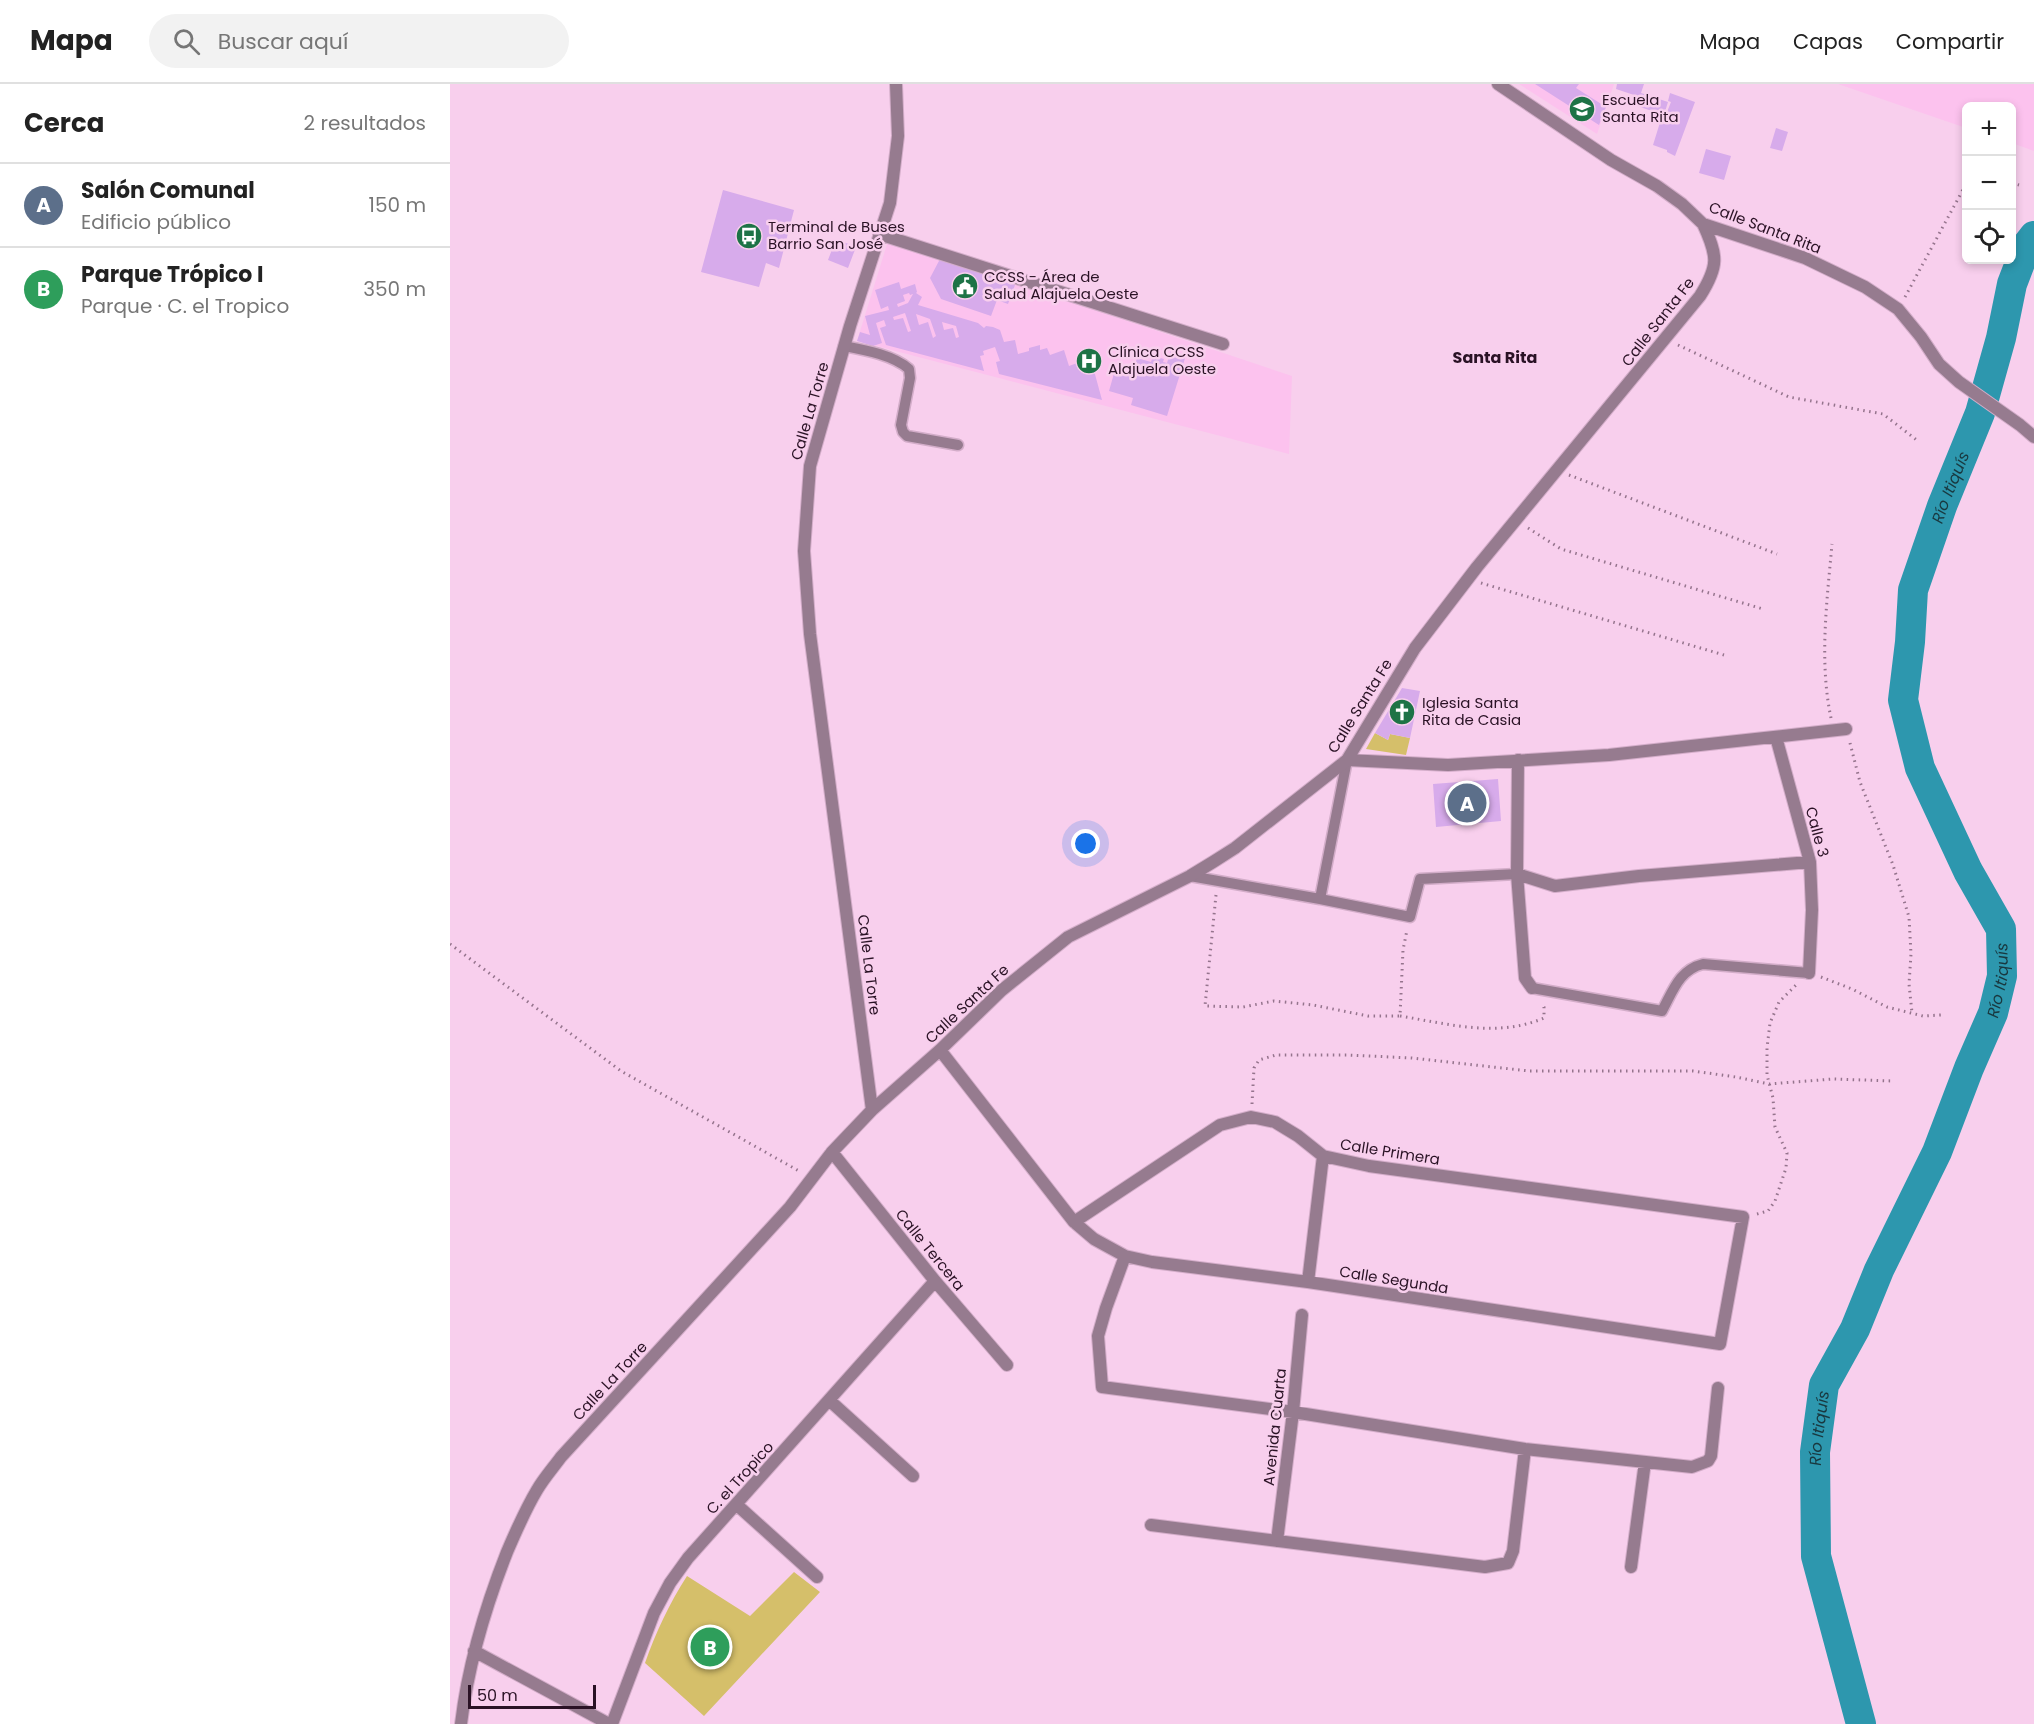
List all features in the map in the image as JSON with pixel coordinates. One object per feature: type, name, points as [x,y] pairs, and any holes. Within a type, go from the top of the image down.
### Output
[{"type":"street","name":"Calle La Torre","points":[[461,1724],[466,1685],[474,1651],[496,1579],[518,1526],[537,1490],[561,1457],[790,1207],[832,1152],[872,1110],[810,634],[804,551],[810,466],[844,346],[890,203],[898,136],[896,84]]},
{"type":"street","name":"Calle Santa Rita","points":[[1498,84],[1611,160],[1657,186],[1682,204],[1703,224],[1805,258],[1865,287],[1898,309],[1939,364],[1959,382],[2034,437]]},
{"type":"street","name":"Calle Santa Fe","points":[[872,1110],[940,1050],[1002,990],[1068,937],[1190,876],[1235,848],[1347,760],[1415,648],[1556,470],[1700,296],[1713,271],[1715,260],[1712,243],[1703,224]]},
{"type":"street","points":[[879,234],[1223,344]]},
{"type":"street","points":[[1347,760],[1448,765],[1609,754],[1840,730]]},
{"type":"street","name":"Calle 3","points":[[1776,737],[1810,862],[1812,910],[1809,973]]},
{"type":"street","points":[[1518,760],[1517,874],[1525,978],[1532,988]]},
{"type":"street","points":[[1517,874],[1555,886],[1639,876],[1810,862]]},
{"type":"street","points":[[940,1050],[1074,1222]]},
{"type":"street","name":"Calle Primera","points":[[1074,1222],[1220,1125],[1251,1117],[1275,1122],[1298,1136],[1323,1156],[1369,1166],[1743,1217]]},
{"type":"street","name":"Calle Tercera","points":[[832,1152],[935,1281],[1007,1365]]},
{"type":"street","points":[[1308,1282],[1323,1156]]},
{"type":"street","name":"Calle Segunda","points":[[1074,1222],[1094,1239],[1125,1256],[1152,1262],[1308,1282],[1720,1344],[1743,1217]]},
{"type":"street","points":[[1125,1256],[1098,1336],[1102,1387],[1293,1412],[1525,1449],[1692,1467],[1708,1461],[1711,1456],[1718,1388]]},
{"type":"street","name":"C. el Tropico","points":[[611,1724],[654,1613],[670,1582],[688,1558],[935,1281]]},
{"type":"street","name":"Avenida Cuarta","points":[[1277,1541],[1302,1315]]},
{"type":"street","points":[[829,1400],[913,1476]]},
{"type":"street","points":[[1151,1525],[1485,1567],[1508,1563],[1513,1551],[1525,1449]]},
{"type":"street","points":[[1631,1567],[1645,1462]]},
{"type":"street","points":[[737,1505],[817,1577]]},
{"type":"street","points":[[474,1651],[611,1724]]},
{"type":"lane","points":[[844,346],[901,362],[909,369],[910,378],[901,425],[907,436],[958,445]]},
{"type":"lane","points":[[1320,899],[1347,760]]},
{"type":"lane","points":[[1190,876],[1410,917],[1420,879],[1517,874]]},
{"type":"lane","points":[[1532,988],[1662,1011],[1681,976],[1691,967],[1703,964],[1809,973]]},
{"type":"path","points":[[1898,309],[1962,191]]},
{"type":"path","points":[[1665,340],[1789,397],[1883,414],[1918,441]]},
{"type":"path","points":[[1556,470],[1777,554]]},
{"type":"path","points":[[1516,521],[1561,549],[1763,609]]},
{"type":"path","points":[[1832,544],[1826,614],[1827,698],[1893,865],[1909,917],[1912,1013]]},
{"type":"path","points":[[1468,579],[1724,655]]},
{"type":"path","points":[[1218,881],[1205,1006],[1243,1007],[1274,1002],[1313,1005],[1368,1016],[1400,1016],[1483,1029],[1527,1025],[1544,1018],[1544,1007],[1532,988]]},
{"type":"path","points":[[1400,1016],[1403,950],[1410,917]]},
{"type":"path","points":[[450,944],[621,1071],[811,1178]]},
{"type":"path","points":[[1743,1217],[1768,1211],[1775,1201],[1786,1168],[1787,1153],[1775,1127],[1767,1075],[1770,1023],[1779,1002],[1809,973],[1852,989],[1887,1007],[1923,1016],[1941,1015]]},
{"type":"path","points":[[1251,1117],[1254,1068],[1259,1060],[1276,1055],[1412,1058],[1529,1071],[1693,1071],[1770,1084],[1833,1079],[1893,1081]]},
{"type":"shaded area","name":"Escuela Santa Rita","points":[[1519,84],[1614,84],[1597,134]]},
{"type":"shaded area","points":[[1838,84],[2034,84],[2034,151],[2016,144],[2016,102],[1962,102],[1962,127]]},
{"type":"shaded area","name":"Clínica CCSS Alajuela Oeste","points":[[888,241],[1292,376],[1289,454],[857,341]]},
{"type":"shaded area","points":[[1375,733],[1388,740],[1390,734],[1410,738],[1406,755],[1366,749]]},
{"type":"shaded area","points":[[794,1572],[820,1592],[704,1716],[645,1663],[663,1618],[687,1576],[750,1616]]},
{"type":"building","points":[[1535,84],[1579,84],[1576,88],[1606,107],[1599,125]]},
{"type":"building","points":[[1617,84],[1644,84],[1641,93],[1668,102],[1664,115],[1637,106],[1640,97],[1616,89]]},
{"type":"building","points":[[1670,93],[1695,102],[1675,156],[1653,145],[1662,116],[1665,117],[1671,102],[1668,101]]},
{"type":"building","points":[[1776,128],[1788,132],[1782,151],[1770,148]]},
{"type":"building","points":[[1706,149],[1731,156],[1724,180],[1699,173]]},
{"type":"building","name":"Terminal de Buses Barrio San José","points":[[723,190],[794,210],[779,268],[766,263],[759,287],[701,272]]},
{"type":"building","points":[[836,239],[856,247],[848,268],[828,260]]},
{"type":"building","points":[[940,259],[1015,285],[1008,304],[997,300],[991,316],[941,299],[930,278]]},
{"type":"building","points":[[899,282],[901,289],[915,284],[916,293],[922,297],[918,305],[978,323],[984,328],[986,326],[1000,330],[1004,342],[1015,340],[1018,354],[1040,345],[1040,350],[1047,348],[1050,355],[1064,350],[1069,366],[1080,362],[1079,359],[1090,356],[1102,400],[999,374],[996,362],[1000,361],[995,347],[983,351],[984,355],[980,356],[984,371],[886,345],[880,328],[886,326],[884,320],[876,323],[882,343],[873,346],[857,341],[860,332],[870,335],[865,316],[889,310],[888,306],[881,309],[875,290]],"holes":[[[913,294],[908,303],[898,307],[897,304],[905,301],[903,295]],[[905,313],[911,331],[908,332],[903,318],[894,320],[893,317]],[[916,314],[930,319],[936,336],[933,338],[928,322],[919,325]],[[942,322],[956,326],[959,337],[956,338],[953,328],[944,330]]]},
{"type":"building","points":[[1171,350],[1186,355],[1167,416],[1131,405],[1133,398],[1109,391],[1115,370],[1132,375],[1137,358],[1151,362],[1153,356],[1164,359],[1163,362],[1167,363]]},
{"type":"building","name":"Iglesia Santa Rita de Casia","points":[[1402,688],[1420,691],[1410,738],[1390,734],[1388,740],[1375,733]]},
{"type":"building","points":[[1498,779],[1501,821],[1436,827],[1433,784]]},
{"type":"waterway","name":"Río Itiquís","points":[[1861,1724],[1816,1556],[1815,1452],[1824,1385],[1855,1329],[1879,1270],[1937,1152],[1993,1013],[2002,976],[2001,929],[1968,871],[1920,768],[1903,700],[1913,590],[1942,506],[1980,413],[2001,338],[2012,284],[2027,245],[2034,236]]},
{"type":"place","name":"Escuela Santa Rita","points":[[1582,109]]},
{"type":"place","name":"Terminal de Buses Barrio San José","points":[[749,236]]},
{"type":"place","name":"CCSS - Área de Salud Alajuela Oeste","points":[[965,286]]},
{"type":"place","name":"Clínica CCSS Alajuela Oeste","points":[[1089,361]]},
{"type":"place","name":"Iglesia Santa Rita de Casia","points":[[1402,712]]},
{"type":"place","name":"Salón Comunal","points":[[1467,803]]},
{"type":"place","name":"Parque Trópico I","points":[[710,1647]]},
{"type":"district","name":"Santa Rita","points":[[1495,357]]}]
